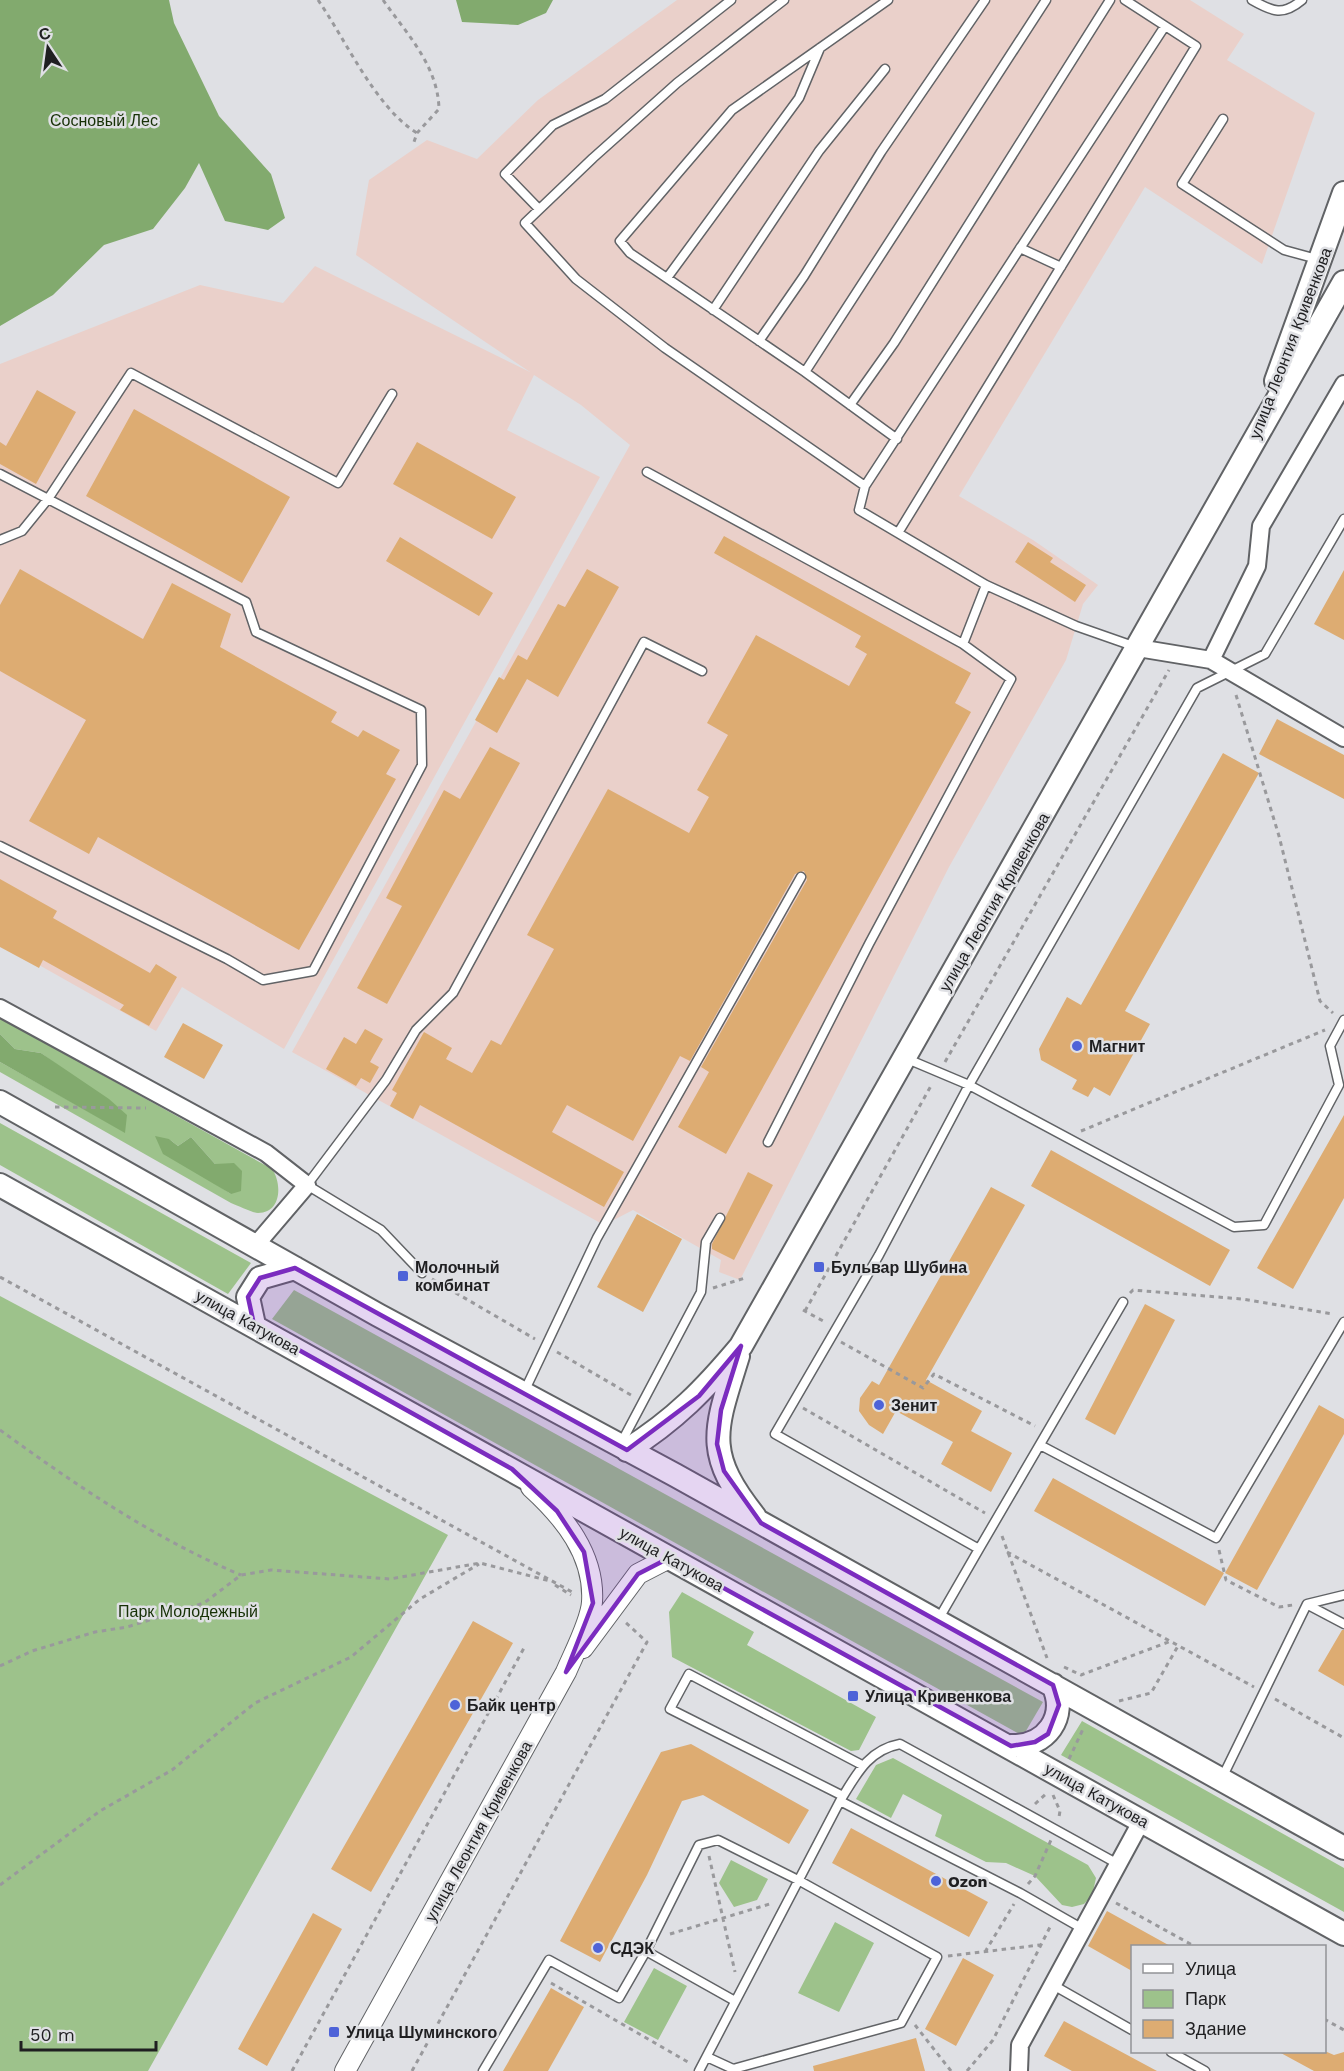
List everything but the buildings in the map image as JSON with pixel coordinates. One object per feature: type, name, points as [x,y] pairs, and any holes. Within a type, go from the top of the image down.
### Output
[{"type":"main road","name":"улица Леонтия Кривенкова","points":[[1247,458],[1344,193]]},
{"type":"main road","name":"улица Леонтия Кривенкова","points":[[741,1346],[1247,458],[1344,282]]},
{"type":"main road","points":[[0,1102],[255,1246],[624,1447],[1344,1848]]},
{"type":"main road","name":"улица Катукова","points":[[0,1185],[1011,1746],[1344,1934]]},
{"type":"main road","points":[[254,1325],[248,1297],[260,1278],[295,1268]]},
{"type":"main road","points":[[624,1447],[654,1433],[699,1396],[741,1346]]},
{"type":"main road","points":[[741,1346],[722,1410],[717,1444],[724,1472],[760,1523]]},
{"type":"main road","points":[[1011,1746],[1035,1742],[1048,1734],[1057,1720],[1059,1705],[1053,1685]]},
{"type":"street","points":[[1211,660],[1257,566],[1261,526],[1344,384]]},
{"type":"street","points":[[1138,648],[1211,660],[1228,673],[1344,738]]},
{"type":"street","points":[[0,1008],[266,1153],[306,1185],[255,1246]]},
{"type":"street","points":[[512,1469],[558,1511],[584,1552],[602,1606],[638,1574],[669,1558]]},
{"type":"street","name":"улица Леонтия Кривенкова","points":[[345,2071],[602,1606]]},
{"type":"street","points":[[1019,2071],[1020,2045],[1142,1820]]},
{"type":"lane","points":[[539,209],[505,174],[552,124],[605,99],[730,0]]},
{"type":"lane","points":[[784,0],[677,83],[525,223],[576,279],[665,348],[865,486]]},
{"type":"lane","points":[[888,0],[732,110],[620,241],[630,253],[805,372],[897,439]]},
{"type":"lane","points":[[759,341],[804,276],[881,152],[985,0]]},
{"type":"lane","points":[[805,372],[1046,0]]},
{"type":"lane","points":[[849,405],[894,343],[1110,0]]},
{"type":"lane","points":[[898,533],[1196,46],[1125,0]]},
{"type":"lane","points":[[1252,0],[1270,10],[1289,10],[1302,0]]},
{"type":"lane","points":[[1138,648],[1076,626],[986,585],[859,510],[865,486],[1164,26]]},
{"type":"lane","points":[[667,278],[798,98],[820,48]]},
{"type":"lane","points":[[713,310],[819,151],[885,69]]},
{"type":"lane","points":[[1223,119],[1182,184],[1284,250],[1321,261]]},
{"type":"lane","points":[[1020,248],[1060,267]]},
{"type":"lane","points":[[0,540],[22,531],[48,499],[131,373],[338,483],[392,394]]},
{"type":"lane","points":[[647,472],[963,644],[1011,679],[869,944],[768,1142]]},
{"type":"lane","points":[[0,474],[246,602],[256,632],[421,710],[423,765],[313,971],[263,980],[227,959],[0,846]]},
{"type":"lane","points":[[979,1549],[775,1434],[835,1327],[879,1255],[969,1085],[1197,688],[1266,654],[1344,519]]},
{"type":"lane","points":[[963,644],[986,585]]},
{"type":"lane","points":[[422,1273],[381,1230],[306,1185],[386,1080],[416,1030],[453,993],[644,642],[702,671]]},
{"type":"lane","points":[[524,1394],[597,1238],[801,877]]},
{"type":"lane","points":[[905,1058],[969,1085],[1234,1227],[1264,1225],[1339,1086],[1330,1046],[1344,1021]]},
{"type":"lane","points":[[624,1447],[643,1402],[701,1292],[706,1242],[720,1218]]},
{"type":"lane","points":[[937,1623],[1123,1302]]},
{"type":"lane","points":[[1040,1444],[1216,1538],[1344,1322]]},
{"type":"lane","points":[[1307,1604],[1344,1595]]},
{"type":"lane","points":[[1307,1604],[1344,1624]]},
{"type":"lane","points":[[1221,1781],[1307,1604]]},
{"type":"lane","points":[[862,1765],[689,1674],[670,1709],[842,1798],[1083,1929]]},
{"type":"lane","points":[[700,2070],[842,1798],[862,1765],[883,1747],[900,1744],[1118,1864]]},
{"type":"lane","points":[[483,2071],[549,1960],[619,1998],[646,1951],[699,1845],[718,1840],[798,1880],[937,1958],[901,2023],[733,2069],[707,2057]]},
{"type":"lane","points":[[646,1951],[735,2001]]},
{"type":"lane","points":[[1053,1985],[1131,2029]]},
{"type":"lane","points":[[1173,2053],[1205,2071]]},
{"type":"path","points":[[318,0],[340,32],[367,80],[407,127],[417,133]]},
{"type":"path","points":[[383,0],[428,63],[439,93],[439,109],[417,133],[414,142]]},
{"type":"path","points":[[835,1327],[804,1311],[866,1207],[868,1196],[1177,655]]},
{"type":"path","points":[[1066,1137],[1344,1021],[1320,1001],[1256,753],[1228,673]]},
{"type":"path","points":[[55,1107],[149,1108]]},
{"type":"path","points":[[422,1273],[542,1344]]},
{"type":"path","points":[[0,1277],[602,1606],[647,1642],[412,2071]]},
{"type":"path","points":[[701,1292],[745,1278]]},
{"type":"path","points":[[1123,1302],[1133,1290],[1242,1299],[1344,1316]]},
{"type":"path","points":[[830,1336],[923,1388],[934,1374],[1047,1433]]},
{"type":"path","points":[[553,1350],[643,1402]]},
{"type":"path","points":[[794,1403],[997,1520],[1045,1658],[1081,1675],[1088,1681]]},
{"type":"path","points":[[0,1430],[137,1523],[196,1556],[241,1575]]},
{"type":"path","points":[[1216,1538],[1226,1580],[1279,1606],[1307,1604]]},
{"type":"path","points":[[1007,1552],[1344,1738]]},
{"type":"path","points":[[1,1883],[100,1811],[172,1770],[255,1703],[351,1657],[420,1599],[480,1563]]},
{"type":"path","points":[[0,1666],[32,1651],[95,1632],[128,1627],[204,1603],[241,1575],[271,1570],[390,1578],[480,1563],[549,1581],[571,1595]]},
{"type":"path","points":[[1081,1675],[1171,1641]]},
{"type":"path","points":[[1061,1774],[1101,1693],[1119,1701],[1151,1693],[1178,1645]]},
{"type":"path","points":[[292,2071],[524,1648]]},
{"type":"path","points":[[986,1952],[1020,1893],[1035,1876],[1055,1830],[1060,1811],[1051,1790],[1024,1813]]},
{"type":"path","points":[[706,1843],[740,1991]]},
{"type":"path","points":[[1101,1895],[1190,1945]]},
{"type":"path","points":[[652,1939],[789,1898]]},
{"type":"path","points":[[967,2071],[993,2040],[1057,1914]]},
{"type":"path","points":[[937,1958],[1040,1945]]},
{"type":"path","points":[[539,1976],[700,2070]]},
{"type":"path","points":[[906,2014],[951,2071]]},
{"type":"path","points":[[1326,2020],[1344,2030]]},
{"type":"highlighted area","points":[[295,1268],[627,1450],[699,1396],[741,1346],[721,1410],[717,1444],[724,1471],[761,1523],[1053,1685],[1059,1705],[1048,1734],[1035,1742],[1011,1746],[669,1558],[638,1574],[566,1672],[593,1603],[584,1552],[557,1511],[512,1469],[254,1325],[248,1297],[260,1278]]},
{"type":"shaded area","points":[[677,0],[1190,0],[1244,34],[1227,60],[1315,113],[1262,264],[1145,187],[959,496],[1033,540],[1098,585],[1083,604],[1066,660],[949,867],[740,1280],[719,1272],[721,1260],[633,1210],[604,1225],[292,1052],[630,445],[581,405],[534,375],[507,430],[600,477],[284,1049],[182,987],[156,1031],[0,943],[0,364],[200,285],[283,303],[315,266],[530,372],[356,255],[369,180],[427,140],[477,159],[538,100]]},
{"type":"green space","name":"Сосновый Лес","points":[[0,0],[169,0],[174,23],[219,116],[271,174],[285,218],[268,230],[225,221],[199,163],[185,188],[153,229],[104,245],[53,295],[0,326]]},
{"type":"green space","points":[[456,0],[553,0],[546,13],[518,25],[462,22]]},
{"type":"green space","points":[[0,1018],[272,1169],[278,1189],[276,1203],[266,1212],[258,1213],[231,1203],[0,1072],[0,1062],[125,1132],[67,1072],[41,1053],[15,1049],[0,1034]],"holes":[[[191,1137],[215,1164],[231,1194],[203,1176],[169,1139],[178,1146]]]},
{"type":"green space","points":[[0,1034],[15,1049],[41,1053],[109,1099],[127,1115],[125,1133],[0,1062]]},
{"type":"green space","points":[[0,1123],[251,1263],[228,1294],[0,1165]]},
{"type":"green space","points":[[155,1136],[169,1139],[178,1146],[191,1137],[215,1164],[234,1163],[242,1171],[241,1191],[231,1194],[163,1154]]},
{"type":"green space","points":[[294,1290],[1043,1702],[1023,1736],[272,1319]]},
{"type":"green space","name":"Парк Молодежный","points":[[0,1296],[448,1535],[148,2071],[0,2071]]},
{"type":"green space","points":[[682,1592],[754,1632],[747,1645],[876,1717],[859,1750],[851,1751],[672,1657],[669,1612]]},
{"type":"green space","points":[[1082,1721],[1344,1868],[1344,1912],[1061,1755]]},
{"type":"green space","points":[[893,1758],[1088,1865],[1096,1878],[1092,1896],[1084,1904],[1072,1907],[1062,1905],[1035,1876],[1006,1863],[986,1862],[935,1836],[942,1815],[903,1794],[891,1818],[856,1799],[876,1765]]},
{"type":"green space","points":[[731,1860],[768,1879],[757,1900],[734,1907],[719,1883]]},
{"type":"green space","points":[[835,1922],[874,1943],[839,2012],[798,1993]]},
{"type":"green space","points":[[654,1968],[687,1986],[658,2040],[624,2022]]},
{"type":"place","name":"Магнит","points":[[1077,1046]]},
{"type":"place","name":"Бульвар Шубина","points":[[819,1267]]},
{"type":"place","name":"Молочный комбинат","points":[[403,1276]]},
{"type":"place","name":"Зенит","points":[[879,1405]]},
{"type":"place","name":"Улица Кривенкова","points":[[853,1696]]},
{"type":"place","name":"Байк центр","points":[[455,1705]]},
{"type":"place","name":"Ozon","points":[[936,1881]]},
{"type":"place","name":"СДЭК","points":[[598,1948]]},
{"type":"place","name":"Улица Шуминского","points":[[334,2032]]}]
